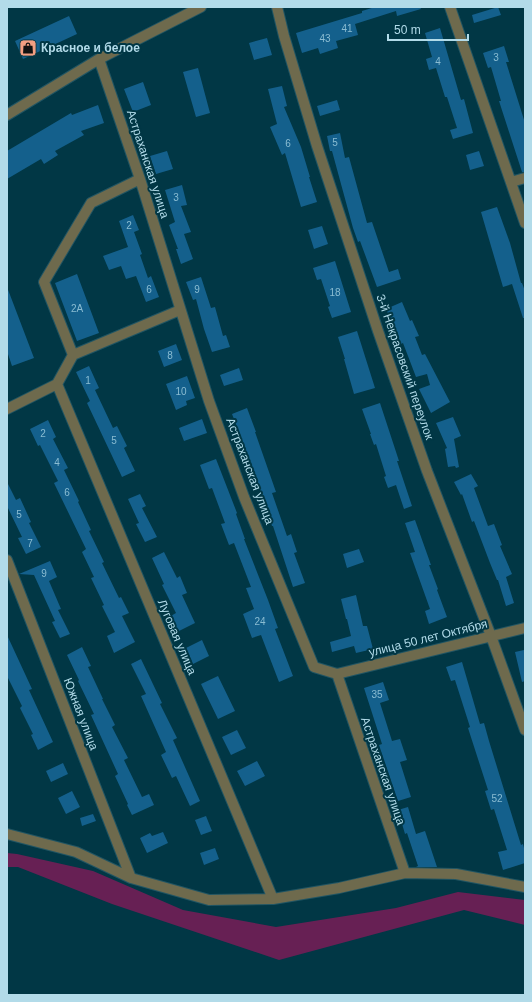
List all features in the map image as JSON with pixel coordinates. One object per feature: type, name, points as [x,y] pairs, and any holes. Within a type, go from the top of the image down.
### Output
[{"type":"street","points":[[7,115],[99,59],[201,7]]},
{"type":"street","name":"3-й Некрасовский переулок","points":[[277,7],[284,36],[315,139],[378,331],[427,471],[491,636],[525,730]]},
{"type":"street","points":[[450,7],[525,223]]},
{"type":"street","name":"Астраханская улица","points":[[99,59],[140,179],[209,401],[244,497],[314,667],[337,674],[405,873]]},
{"type":"street","points":[[511,182],[525,178]]},
{"type":"street","points":[[73,355],[44,282],[91,203],[140,179]]},
{"type":"street","points":[[7,409],[57,384],[73,355],[180,310]]},
{"type":"street","name":"Луговая улица","points":[[57,384],[273,899]]},
{"type":"street","name":"Южная улица","points":[[7,560],[130,878]]},
{"type":"street","name":"улица 50 лет Октября","points":[[337,674],[525,628]]},
{"type":"street","points":[[7,834],[76,852],[130,878],[209,900],[273,899],[339,888],[405,873],[456,874],[525,887]]},
{"type":"shaded area","points":[[7,853],[93,871],[183,910],[276,927],[396,908],[458,892],[525,900],[525,925],[464,910],[279,960],[112,904],[18,867],[7,867]]},
{"type":"building","points":[[375,7],[420,7],[421,9],[397,16],[396,11],[355,24],[358,35],[336,41],[338,48],[320,54],[318,48],[302,53],[296,33],[362,13],[362,11]]},
{"type":"building","points":[[498,7],[501,15],[474,23],[472,15]]},
{"type":"building","points":[[69,16],[77,34],[23,59],[15,41]]},
{"type":"building","points":[[440,28],[461,100],[464,99],[473,133],[453,139],[450,130],[457,128],[447,97],[445,97],[436,68],[429,70],[426,59],[432,57],[425,33]]},
{"type":"building","points":[[267,38],[272,55],[254,60],[249,43]]},
{"type":"building","points":[[504,46],[509,62],[506,62],[525,123],[525,172],[522,172],[499,101],[501,101],[491,67],[488,68],[483,53]]},
{"type":"building","points":[[198,68],[210,113],[196,117],[183,72]]},
{"type":"building","points":[[143,82],[151,105],[133,112],[124,89]]},
{"type":"building","points":[[282,86],[287,106],[284,107],[301,147],[317,202],[301,207],[285,153],[282,155],[270,127],[277,124],[268,89]]},
{"type":"building","points":[[337,100],[340,110],[320,116],[317,106]]},
{"type":"building","points":[[98,105],[104,123],[81,131],[84,135],[55,151],[58,155],[44,164],[41,159],[7,179],[7,151],[71,113],[72,115]]},
{"type":"building","points":[[340,133],[345,158],[349,157],[367,223],[372,222],[389,272],[398,269],[401,279],[377,287],[360,241],[358,242],[353,228],[332,151],[330,151],[327,136]]},
{"type":"building","points":[[167,151],[173,169],[156,174],[150,156]]},
{"type":"building","points":[[479,151],[484,166],[470,170],[466,155]]},
{"type":"building","points":[[182,185],[187,205],[181,206],[191,232],[184,234],[193,259],[181,264],[176,249],[178,249],[169,225],[175,222],[165,190]]},
{"type":"building","points":[[497,207],[510,243],[521,283],[525,291],[525,318],[523,318],[512,284],[503,287],[481,212]]},
{"type":"building","points":[[133,215],[139,230],[134,232],[142,254],[140,255],[148,278],[151,276],[159,297],[146,302],[136,276],[126,279],[121,266],[109,270],[103,256],[128,247],[119,221]]},
{"type":"building","points":[[322,226],[328,244],[314,249],[308,230]]},
{"type":"building","points":[[335,261],[351,312],[332,318],[328,307],[330,306],[321,279],[317,280],[313,268]]},
{"type":"building","points":[[77,274],[99,333],[77,341],[55,283]]},
{"type":"building","points":[[201,277],[211,308],[215,307],[223,336],[226,335],[230,347],[212,352],[196,299],[193,300],[186,282]]},
{"type":"building","points":[[7,287],[34,358],[12,366],[7,351]]},
{"type":"building","points":[[402,302],[410,321],[412,320],[419,336],[415,337],[422,355],[425,354],[450,402],[431,413],[419,389],[430,385],[427,374],[416,377],[403,343],[401,344],[386,309]]},
{"type":"building","points":[[357,331],[375,388],[354,394],[338,337]]},
{"type":"building","points":[[176,344],[182,360],[164,367],[158,351]]},
{"type":"building","points":[[89,366],[99,388],[95,390],[113,428],[117,426],[127,446],[124,448],[135,471],[122,477],[87,403],[90,401],[76,372]]},
{"type":"building","points":[[239,368],[243,380],[224,386],[220,375]]},
{"type":"building","points":[[187,376],[195,398],[186,401],[187,405],[176,410],[166,384]]},
{"type":"building","points":[[380,403],[412,506],[404,509],[396,485],[388,488],[384,477],[386,476],[376,444],[374,445],[362,409]]},
{"type":"building","points":[[247,408],[276,492],[272,493],[287,536],[291,534],[297,552],[294,553],[305,583],[293,587],[253,468],[251,469],[244,450],[246,450],[232,414]]},
{"type":"building","points":[[453,417],[461,436],[454,439],[459,467],[456,468],[455,466],[448,467],[445,449],[447,448],[436,423]]},
{"type":"building","points":[[202,419],[207,433],[184,441],[179,428]]},
{"type":"building","points":[[48,420],[56,437],[53,439],[68,468],[64,470],[91,530],[89,531],[104,562],[102,563],[119,598],[121,597],[129,613],[122,616],[135,642],[114,653],[107,636],[115,632],[102,606],[104,605],[91,578],[94,577],[82,552],[86,549],[54,483],[58,481],[40,445],[38,446],[30,429]]},
{"type":"building","points":[[216,459],[237,513],[236,514],[244,539],[278,628],[275,629],[293,676],[279,682],[261,635],[252,638],[243,614],[254,609],[246,588],[251,587],[234,543],[229,545],[221,524],[225,523],[212,488],[209,489],[200,465]]},
{"type":"building","points":[[471,474],[478,486],[474,488],[488,526],[494,524],[502,545],[500,546],[512,574],[506,577],[514,603],[506,606],[498,580],[474,521],[472,522],[462,494],[461,495],[454,482]]},
{"type":"building","points":[[7,482],[16,500],[20,498],[31,522],[29,523],[41,547],[26,554],[18,538],[22,537],[7,506]]},
{"type":"building","points":[[140,494],[146,506],[142,508],[157,537],[145,542],[136,524],[139,523],[128,499]]},
{"type":"building","points":[[415,520],[447,617],[429,624],[425,611],[430,609],[410,553],[415,552],[405,523]]},
{"type":"building","points":[[359,549],[364,562],[347,568],[343,554]]},
{"type":"building","points":[[164,552],[177,578],[180,576],[187,593],[182,595],[195,623],[177,632],[169,617],[176,613],[162,585],[164,584],[152,558]]},
{"type":"building","points":[[50,561],[57,577],[49,581],[61,609],[58,610],[70,634],[60,638],[52,622],[55,621],[34,575],[19,574]]},
{"type":"building","points":[[356,595],[363,626],[367,626],[373,649],[356,653],[354,646],[332,652],[330,642],[351,636],[341,599]]},
{"type":"building","points":[[7,635],[32,689],[29,690],[53,742],[38,750],[31,735],[33,734],[20,708],[22,706],[7,676]]},
{"type":"building","points":[[202,640],[209,656],[193,664],[186,648]]},
{"type":"building","points":[[82,647],[91,666],[88,667],[115,725],[112,727],[128,758],[124,760],[142,797],[149,794],[154,805],[132,815],[115,776],[118,774],[91,715],[94,714],[67,655]]},
{"type":"building","points":[[524,650],[525,681],[522,682],[515,652]]},
{"type":"building","points":[[141,659],[162,703],[160,704],[177,738],[173,740],[200,801],[190,806],[176,776],[172,778],[161,755],[166,752],[141,696],[146,694],[131,664]]},
{"type":"building","points":[[462,662],[480,724],[484,723],[521,845],[523,844],[525,852],[525,863],[503,870],[498,852],[507,850],[494,809],[491,810],[485,791],[488,790],[468,728],[470,727],[455,680],[451,681],[446,667]]},
{"type":"building","points":[[218,676],[235,711],[218,719],[201,684]]},
{"type":"building","points":[[383,682],[389,700],[380,703],[392,741],[400,739],[407,760],[400,762],[411,797],[398,801],[379,745],[382,744],[364,688]]},
{"type":"building","points":[[237,730],[246,748],[231,755],[222,737]]},
{"type":"building","points":[[257,761],[265,776],[245,786],[237,771]]},
{"type":"building","points":[[63,763],[68,774],[51,782],[46,771]]},
{"type":"building","points":[[72,791],[80,807],[66,814],[58,798]]},
{"type":"building","points":[[408,807],[416,834],[425,831],[437,867],[416,867],[418,866],[407,833],[405,834],[398,810]]},
{"type":"building","points":[[93,814],[96,821],[82,826],[80,818]]},
{"type":"building","points":[[206,816],[212,831],[201,835],[195,820]]},
{"type":"building","points":[[163,832],[168,843],[147,853],[140,838],[150,833],[152,836]]},
{"type":"building","points":[[215,848],[219,859],[204,865],[200,853]]},
{"type":"place","name":"Красное и белое","points":[[28,48]]}]
